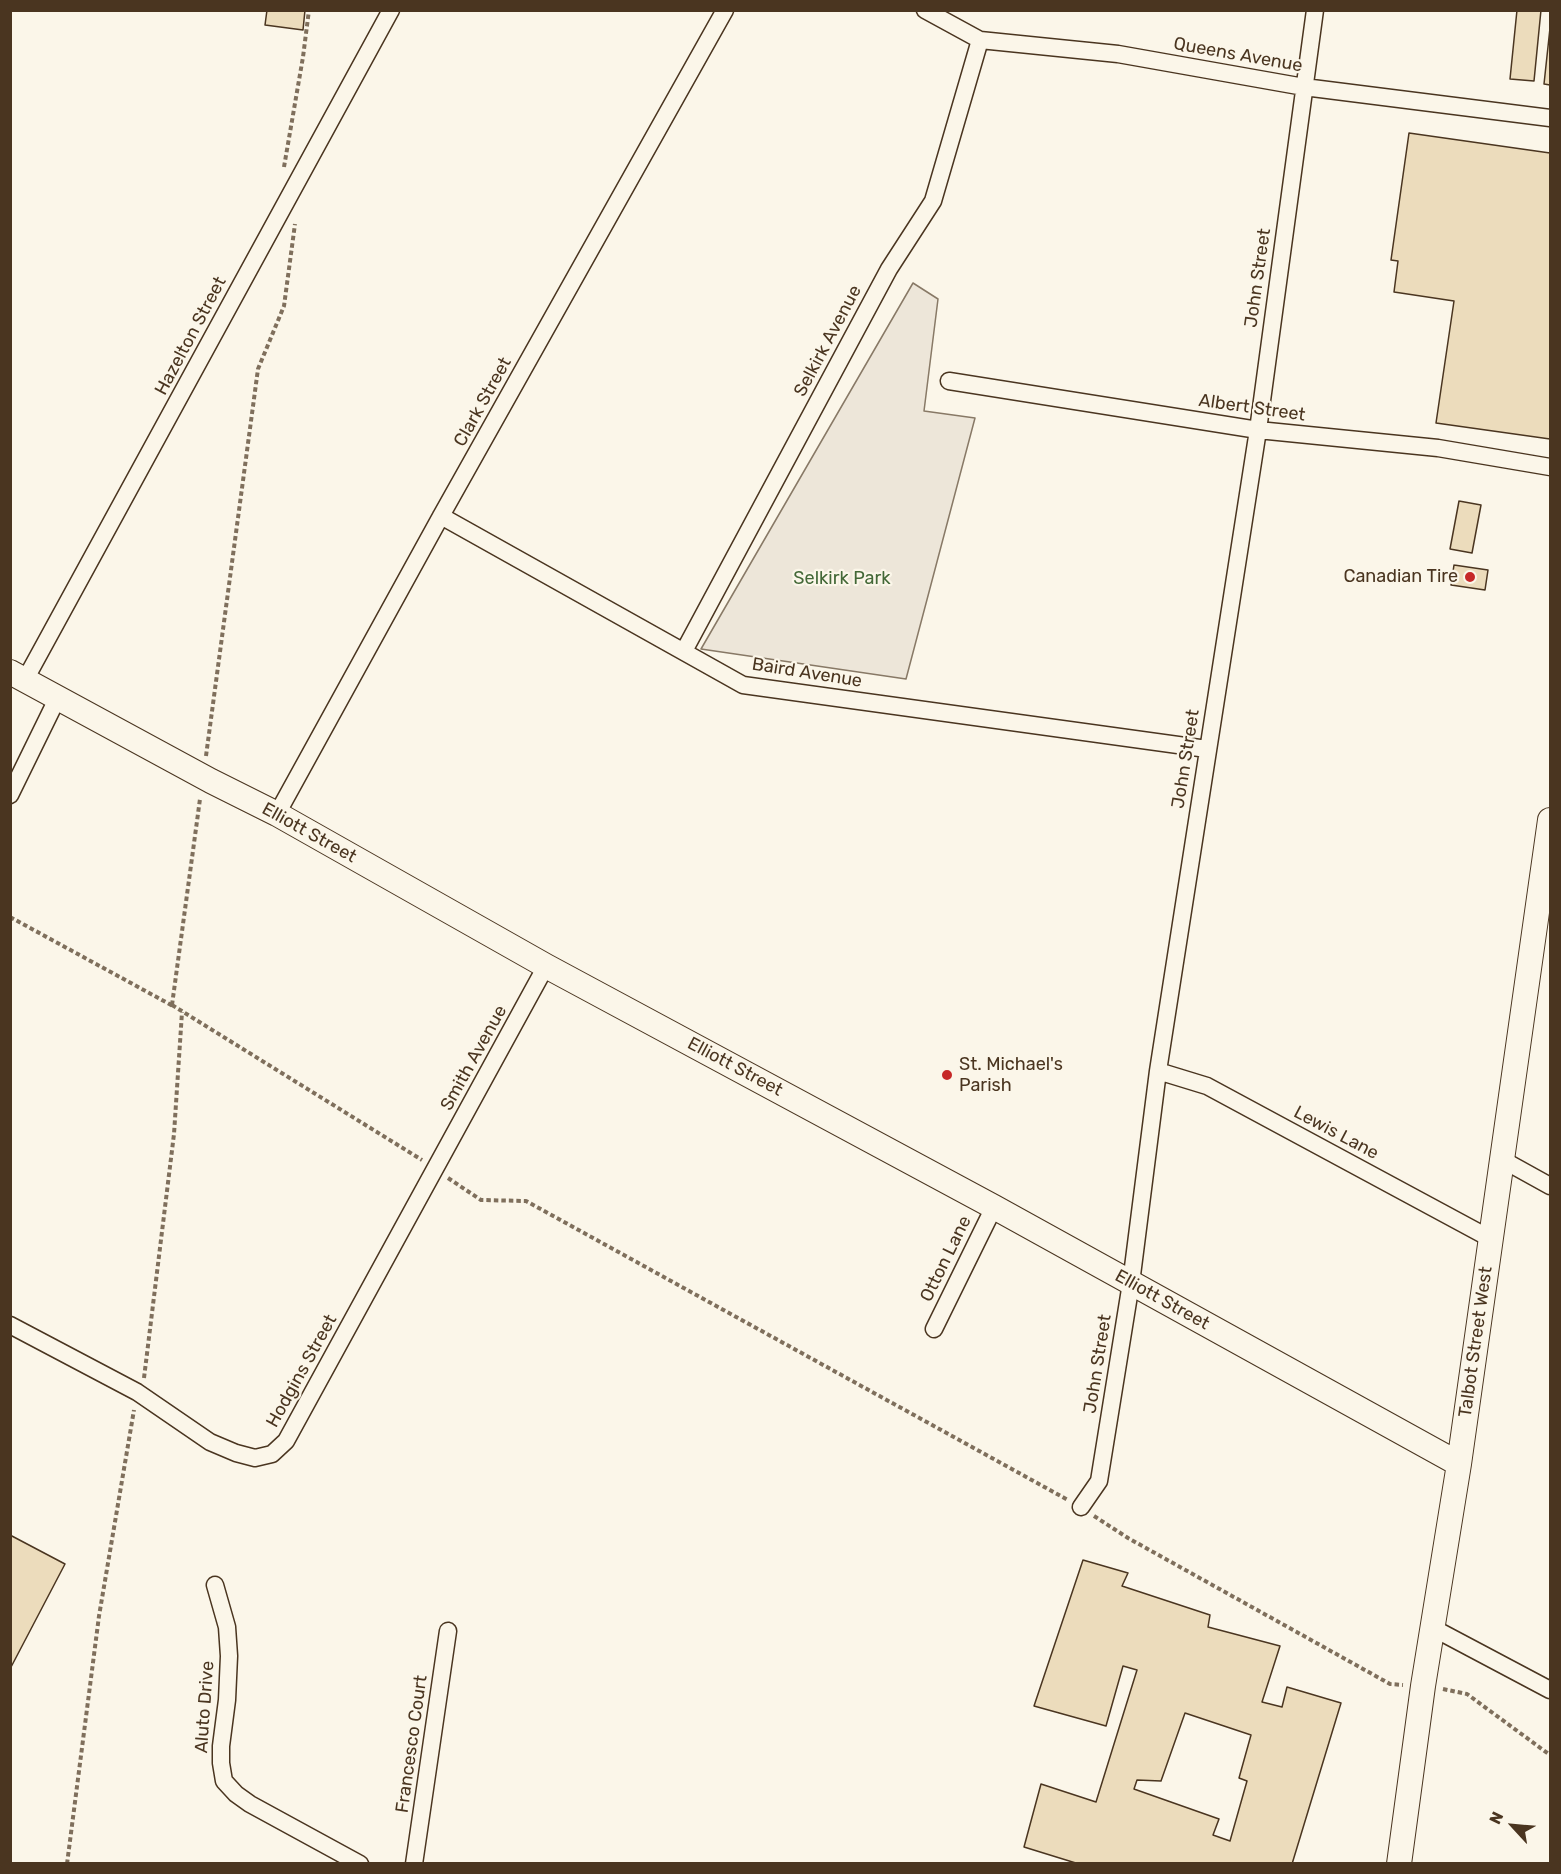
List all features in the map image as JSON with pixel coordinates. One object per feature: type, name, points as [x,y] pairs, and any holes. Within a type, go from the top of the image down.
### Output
[{"type":"street","name":"Hazelton Street","points":[[18,676],[392,10]]},
{"type":"street","name":"Clark Street","points":[[278,814],[441,516],[724,10]]},
{"type":"street","name":"Queens Avenue","points":[[925,10],[980,40],[1118,54],[1304,87],[1551,118]]},
{"type":"street","name":"John Street","points":[[1081,1507],[1099,1481],[1131,1283],[1158,1071],[1257,430],[1315,10]]},
{"type":"street","name":"Selkirk Avenue","points":[[684,651],[889,268],[933,201],[980,40]]},
{"type":"street","name":"Albert Street","points":[[948,381],[1257,430],[1438,448],[1551,467]]},
{"type":"street","name":"Baird Avenue","points":[[441,516],[743,685],[1207,749]]},
{"type":"street","name":"Elliott Street","points":[[18,676],[203,777],[278,814],[546,966],[994,1206],[1459,1464]]},
{"type":"street","points":[[10,795],[57,699]]},
{"type":"street","name":"Talbot Street West","points":[[1399,1863],[1423,1686],[1459,1464],[1551,820]]},
{"type":"street","name":"Smith Avenue","points":[[435,1169],[546,966]]},
{"type":"street","name":"Lewis Lane","points":[[1158,1071],[1207,1086],[1491,1239]]},
{"type":"street","points":[[1503,1160],[1551,1186]]},
{"type":"street","name":"Hodgins Street","points":[[10,1325],[138,1392],[210,1442],[255,1458],[272,1454],[286,1441],[435,1169]]},
{"type":"street","name":"Otton Lane","points":[[934,1329],[994,1206]]},
{"type":"street","name":"Aluto Drive","points":[[215,1585],[227,1627],[229,1656],[220,1763],[224,1780],[236,1794],[250,1804],[360,1863]]},
{"type":"street","points":[[1433,1628],[1551,1690]]},
{"type":"street","name":"Francesco Court","points":[[414,1863],[448,1631]]},
{"type":"path","points":[[284,170],[309,10]]},
{"type":"path","points":[[172,1005],[258,369],[284,306],[286,294],[297,215],[286,202]]},
{"type":"path","points":[[10,917],[172,1005],[481,1200],[526,1201],[1081,1507],[1128,1538],[1390,1684],[1423,1686],[1467,1694],[1551,1755]]},
{"type":"path","points":[[67,1863],[99,1616],[138,1392],[146,1375],[174,1134],[182,1012]]},
{"type":"green space","name":"Selkirk Park","points":[[913,283],[938,299],[924,411],[975,418],[906,679],[701,649]]},
{"type":"building","points":[[267,10],[305,10],[303,30],[265,25]]},
{"type":"building","points":[[1517,10],[1541,10],[1534,81],[1510,79]]},
{"type":"building","points":[[1550,28],[1550,85],[1544,84]]},
{"type":"building","points":[[1409,133],[1550,153],[1550,439],[1436,423],[1454,301],[1394,292],[1398,261],[1391,260]]},
{"type":"building","points":[[1459,501],[1481,505],[1472,553],[1450,549]]},
{"type":"building","name":"Canadian Tire","points":[[1454,565],[1488,570],[1485,590],[1451,585]]},
{"type":"building","points":[[10,1535],[65,1564],[10,1669]]},
{"type":"building","points":[[1083,1560],[1128,1573],[1122,1586],[1210,1615],[1208,1627],[1280,1646],[1262,1702],[1282,1707],[1287,1687],[1341,1703],[1292,1864],[1079,1864],[1024,1847],[1041,1784],[1096,1802],[1137,1670],[1123,1666],[1106,1726],[1034,1706]],"holes":[[[1185,1713],[1251,1735],[1239,1778],[1247,1781],[1230,1841],[1213,1835],[1219,1819],[1134,1789],[1137,1780],[1161,1781]]]},
{"type":"place","name":"Canadian Tire","points":[[1470,577]]},
{"type":"place","name":"St. Michael's Parish","points":[[947,1075]]}]
